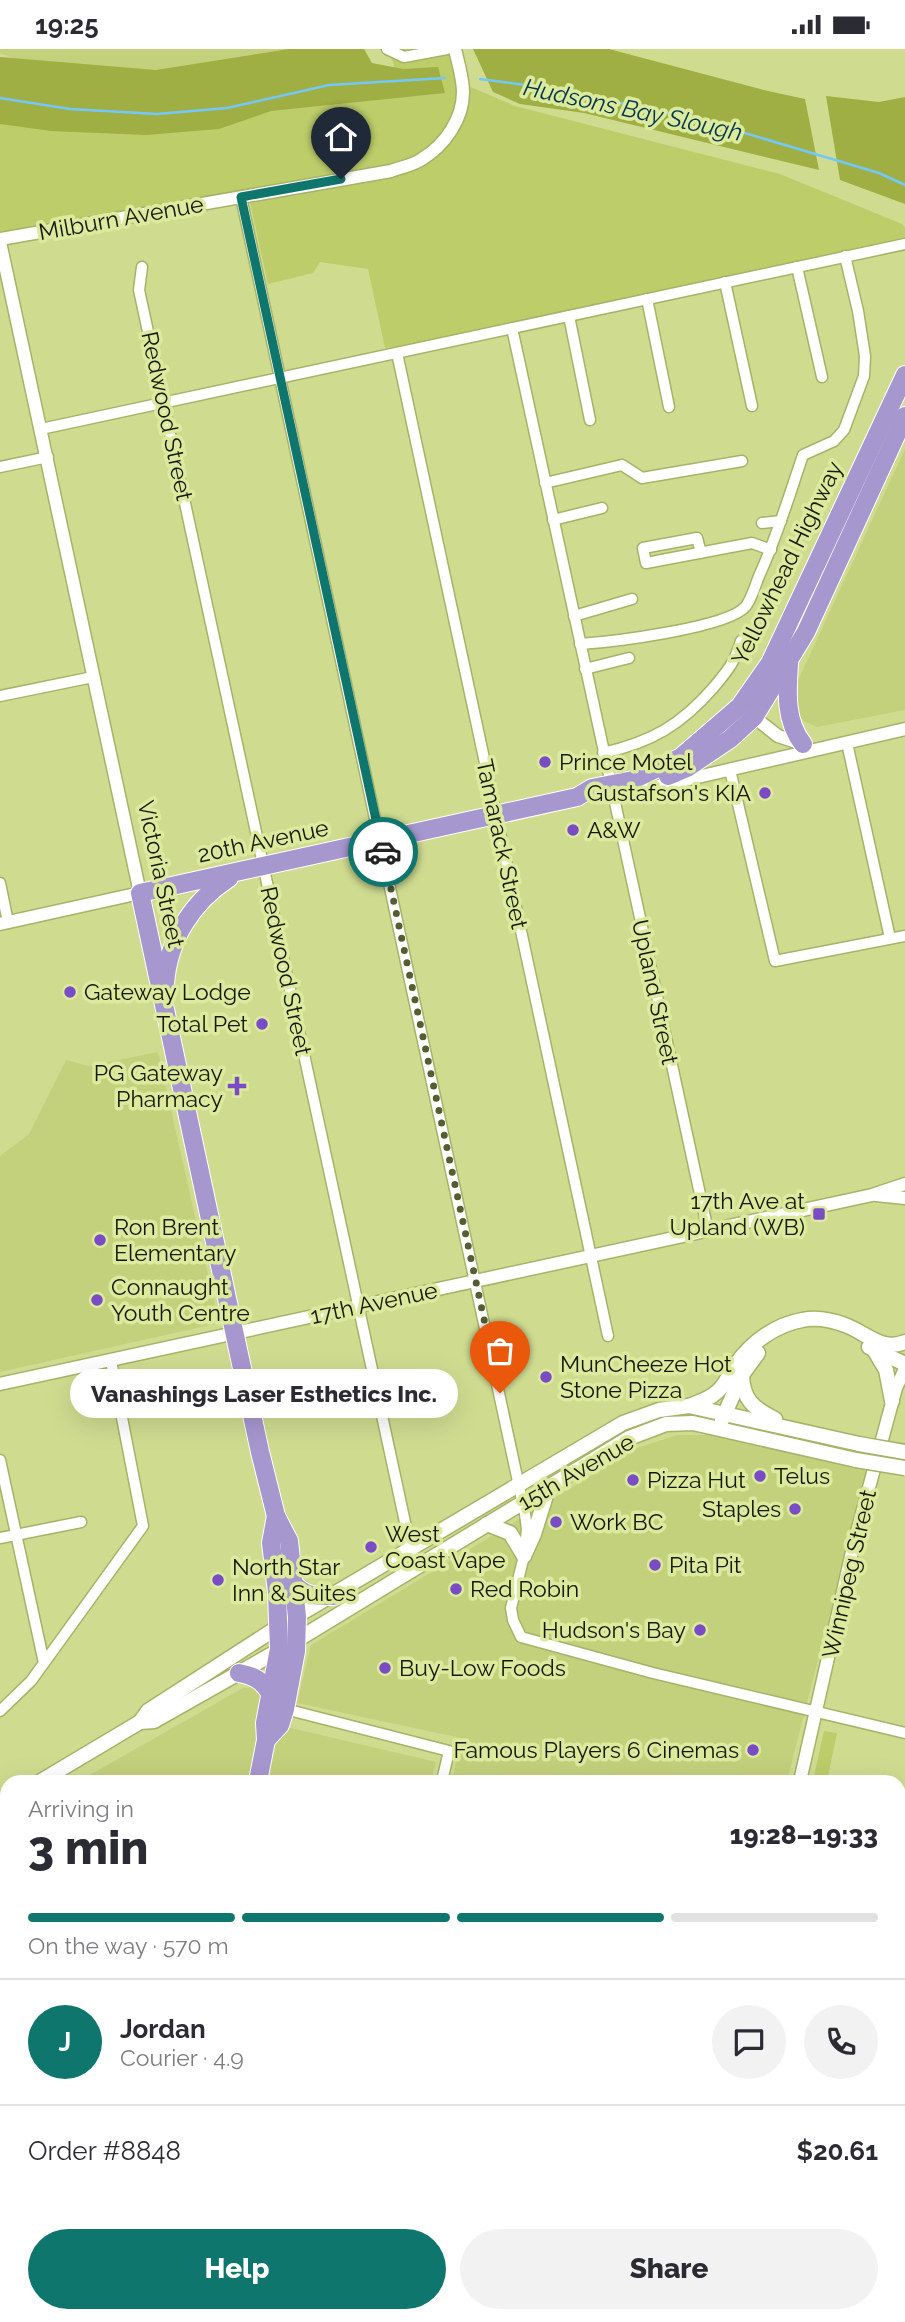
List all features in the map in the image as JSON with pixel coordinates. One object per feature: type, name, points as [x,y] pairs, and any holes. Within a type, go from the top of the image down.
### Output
[{"type":"highway","name":"Yellowhead Highway","points":[[633,792],[687,768],[730,739],[747,711],[905,375]]},
{"type":"highway","name":"Yellowhead Highway","points":[[611,790],[681,757],[747,711],[789,663],[806,632],[905,416]]},
{"type":"highway","points":[[789,663],[787,702],[796,734],[811,746]]},
{"type":"highway","name":"20th Avenue","points":[[140,893],[578,797],[593,800],[611,790],[633,792]]},
{"type":"highway","points":[[164,1002],[166,968],[179,930],[195,907],[214,888],[240,871]]},
{"type":"highway","name":"Victoria Street","points":[[140,893],[276,1516],[289,1541],[297,1640],[281,1725],[266,1740]]},
{"type":"highway","name":"Victoria Street","points":[[259,1775],[266,1740],[265,1723],[279,1649],[277,1592],[271,1543],[276,1516]]},
{"type":"highway","points":[[293,1582],[299,1590],[307,1594],[334,1596]]},
{"type":"highway","points":[[239,1673],[253,1676],[264,1683],[270,1693]]},
{"type":"main road","points":[[689,1406],[718,1392],[738,1362],[758,1340],[782,1325],[804,1319],[829,1319],[848,1325],[884,1345],[905,1342]]},
{"type":"main road","points":[[719,1428],[742,1375],[763,1347],[786,1333],[807,1328],[843,1333],[905,1366]]},
{"type":"main road","points":[[874,1349],[886,1370],[892,1401]]},
{"type":"main road","points":[[742,1375],[744,1393],[751,1405],[798,1430]]},
{"type":"main road","name":"15th Avenue","points":[[140,1722],[148,1711],[278,1627],[623,1423],[659,1411],[689,1406],[905,1452]]},
{"type":"main road","name":"15th Avenue","points":[[140,1722],[154,1721],[239,1673],[629,1439],[666,1424],[693,1423],[905,1468]]},
{"type":"main road","points":[[524,1556],[549,1486]]},
{"type":"main road","points":[[487,1524],[510,1533],[524,1556]]},
{"type":"main road","points":[[51,1775],[140,1722]]},
{"type":"street","points":[[387,49],[404,57],[447,49]]},
{"type":"street","name":"Milburn Avenue","points":[[0,240],[391,170],[422,160],[441,143],[455,125],[462,109],[464,89],[455,49]]},
{"type":"street","points":[[241,197],[523,1502],[527,1529],[524,1556],[511,1608],[513,1620],[521,1637],[653,1673],[905,1733]]},
{"type":"street","name":"Victoria Street","points":[[0,240],[140,893]]},
{"type":"street","points":[[41,429],[905,244]]},
{"type":"street","points":[[580,644],[622,641],[682,629],[733,616],[745,607],[771,550],[803,455],[834,441],[844,430],[864,376],[862,334],[845,256]]},
{"type":"street","name":"Redwood Street","points":[[142,267],[139,289],[411,1550]]},
{"type":"street","points":[[797,267],[822,377]]},
{"type":"street","points":[[725,282],[752,406]]},
{"type":"street","points":[[647,299],[669,407]]},
{"type":"street","points":[[569,316],[590,420]]},
{"type":"street","name":"Upland Street","points":[[512,328],[708,1231]]},
{"type":"street","name":"Tamarack Street","points":[[397,353],[608,1336]]},
{"type":"street","points":[[0,467],[48,457]]},
{"type":"street","points":[[545,483],[622,465],[642,478],[742,461]]},
{"type":"street","points":[[553,520],[602,508]]},
{"type":"street","points":[[762,523],[781,521]]},
{"type":"street","points":[[701,553],[697,538],[643,548],[646,563],[701,553],[752,543],[771,550]]},
{"type":"street","points":[[574,616],[632,599]]},
{"type":"street","points":[[603,753],[632,746],[665,731],[694,711],[734,663],[741,641]]},
{"type":"street","points":[[585,669],[629,658]]},
{"type":"street","points":[[0,696],[93,677]]},
{"type":"street","points":[[747,711],[778,736],[811,746]]},
{"type":"street","name":"20th Avenue","points":[[633,792],[730,770],[811,746],[846,743],[905,729]]},
{"type":"street","points":[[846,743],[890,938]]},
{"type":"street","points":[[730,770],[775,961],[905,936]]},
{"type":"street","points":[[0,883],[4,923]]},
{"type":"street","name":"20th Avenue","points":[[4,923],[140,893]]},
{"type":"street","name":"17th Avenue","points":[[0,1384],[872,1195],[905,1184]]},
{"type":"street","name":"17th Avenue","points":[[872,1195],[905,1198]]},
{"type":"street","points":[[0,1711],[31,1681],[143,1526],[111,1361]]},
{"type":"street","name":"Winnipeg Street","points":[[801,1775],[854,1543],[892,1401],[905,1366]]},
{"type":"street","points":[[0,1460],[44,1663]]},
{"type":"street","points":[[0,1538],[81,1522]]},
{"type":"street","points":[[285,1709],[449,1751],[443,1775]]},
{"type":"shaded area","points":[[0,49],[368,49],[213,72],[35,67],[0,53]]},
{"type":"shaded area","points":[[289,49],[364,49],[372,63],[403,69],[438,67],[445,93],[271,111],[219,129],[146,135],[51,131],[0,124],[0,57],[156,70]]},
{"type":"shaded area","points":[[389,49],[453,49],[459,82],[515,106],[780,174],[902,224],[905,228],[905,242],[508,331],[385,348],[368,269],[320,262],[313,273],[268,284],[250,202],[3,246],[0,231],[0,91],[397,77]]},
{"type":"shaded area","points":[[473,49],[609,49],[805,99],[819,170],[584,113],[520,104],[493,92]]},
{"type":"shaded area","points":[[826,96],[879,102],[905,97],[905,204],[840,180]]},
{"type":"shaded area","points":[[905,449],[905,710],[817,727],[797,714],[795,687]]},
{"type":"shaded area","name":"Ron Brent Elementary","points":[[158,1052],[219,1323],[0,1372],[0,1156],[29,1134],[66,1060],[88,1066]]},
{"type":"shaded area","points":[[677,1435],[718,1435],[867,1469],[789,1775],[453,1775],[461,1738],[297,1703],[311,1645],[637,1448]]},
{"type":"shaded area","points":[[254,1687],[261,1697],[257,1720],[436,1762],[433,1775],[90,1775],[243,1688]]},
{"type":"shaded area","points":[[824,1731],[837,1733],[828,1775],[814,1775]]},
{"type":"waterway","name":"Hudsons Bay Slough","points":[[0,98],[70,109],[157,114],[227,108],[329,85],[445,78]]},
{"type":"waterway","name":"Hudsons Bay Slough","points":[[480,79],[556,89],[701,120],[879,173],[905,185]]},
{"type":"way so far","points":[[383,852],[500,1393]]},
{"type":"place","name":"Prince Motel","points":[[545,762]]},
{"type":"place","name":"Gustafson's KIA","points":[[765,793]]},
{"type":"place","name":"A&W","points":[[573,830]]},
{"type":"place","name":"Gateway Lodge","points":[[70,992]]},
{"type":"place","name":"Total Pet","points":[[262,1024]]},
{"type":"place","name":"PG Gateway Pharmacy","points":[[237,1086]]},
{"type":"place","name":"17th Ave at Upland (WB)","points":[[819,1214]]},
{"type":"place","name":"Ron Brent Elementary","points":[[100,1240]]},
{"type":"place","name":"Connaught Youth Centre","points":[[97,1300]]},
{"type":"place","name":"MunCheeze Hot Stone Pizza","points":[[546,1377]]},
{"type":"place","name":"Vanashings Laser Esthetics Inc.","points":[[500,1393]]},
{"type":"place","name":"Telus","points":[[760,1476]]},
{"type":"place","name":"Pizza Hut","points":[[633,1480]]},
{"type":"place","name":"Staples","points":[[795,1509]]},
{"type":"place","name":"Work BC","points":[[556,1522]]},
{"type":"place","name":"West Coast Vape","points":[[371,1547]]},
{"type":"place","name":"Pita Pit","points":[[655,1565]]},
{"type":"place","name":"North Star Inn & Suites","points":[[218,1580]]},
{"type":"place","name":"Red Robin","points":[[456,1589]]},
{"type":"place","name":"Hudson's Bay","points":[[700,1630]]},
{"type":"place","name":"Buy-Low Foods","points":[[385,1668]]},
{"type":"place","name":"Famous Players 6 Cinemas","points":[[753,1750]]},
{"type":"route","points":[[341,179],[241,197],[383,852]]}]
